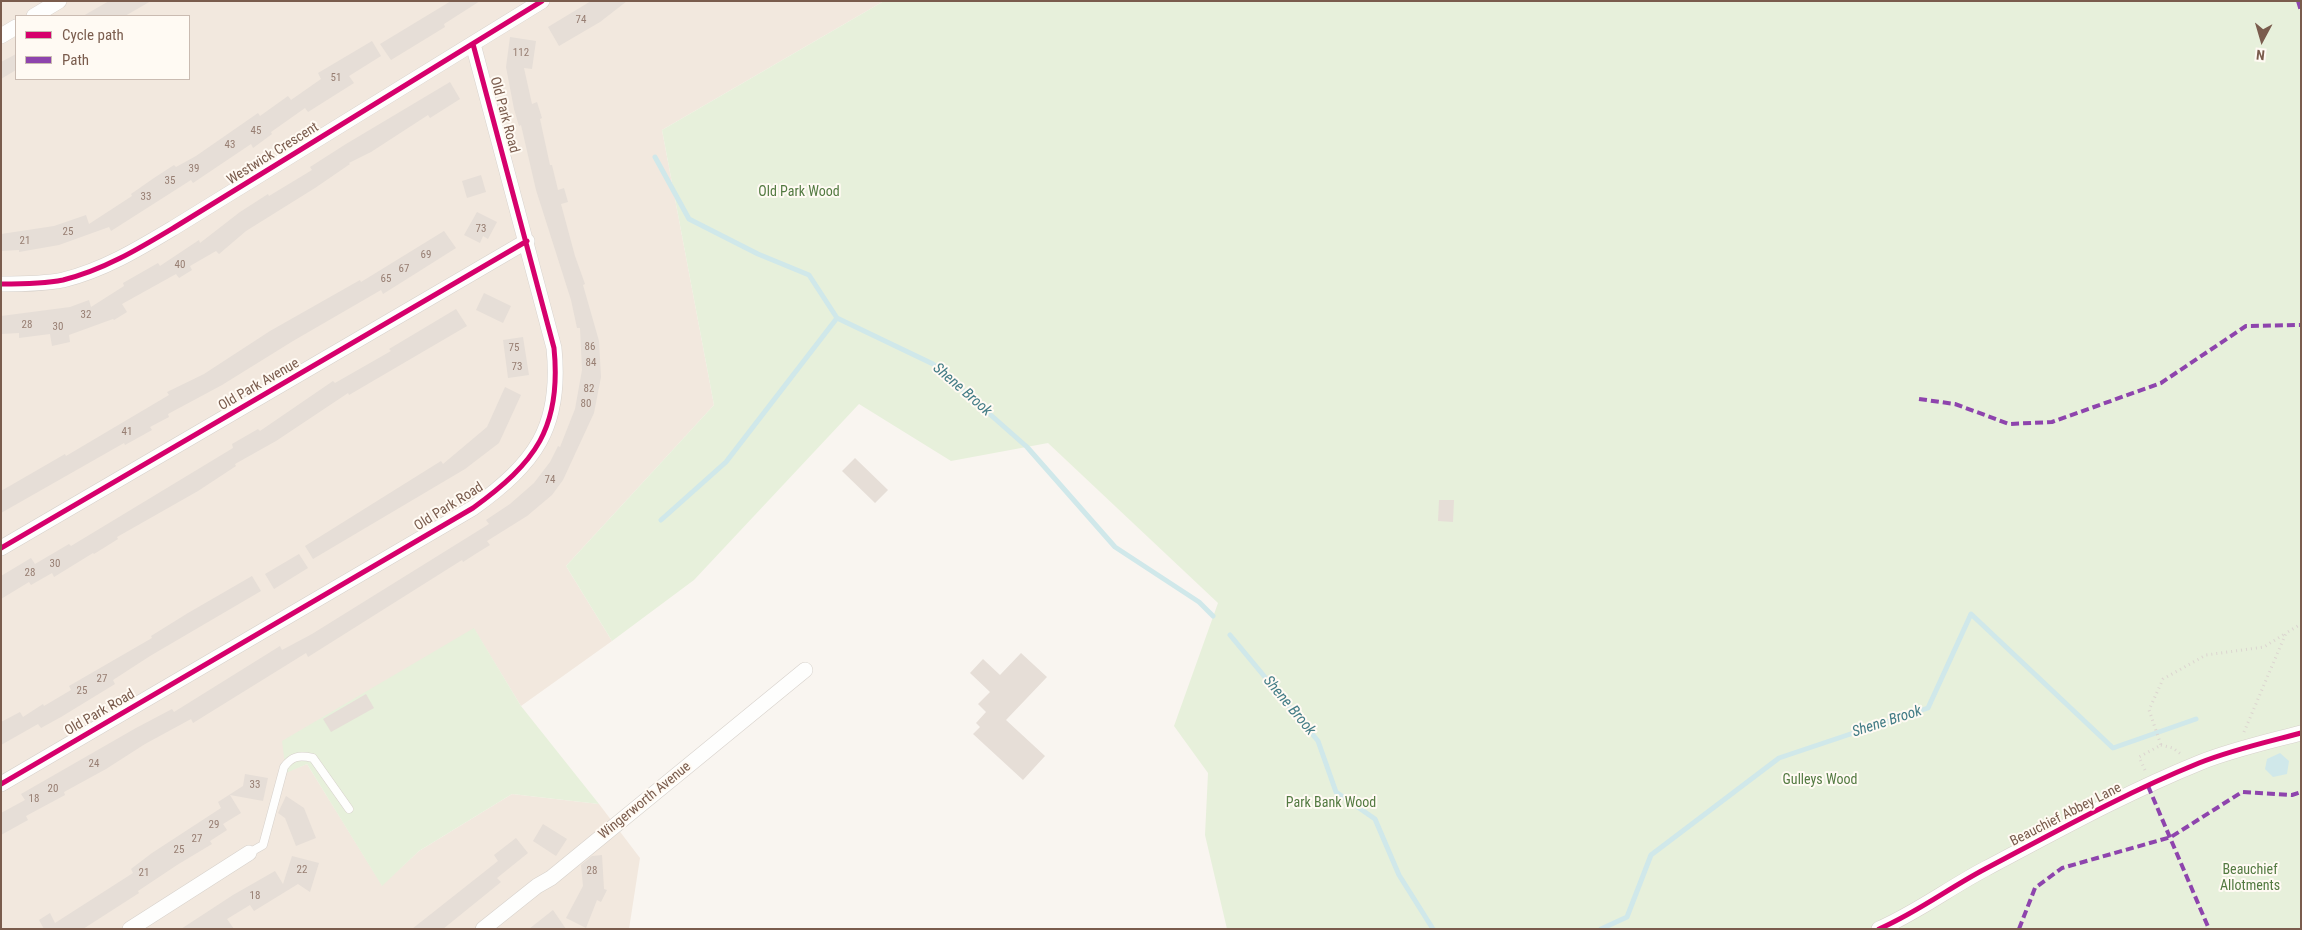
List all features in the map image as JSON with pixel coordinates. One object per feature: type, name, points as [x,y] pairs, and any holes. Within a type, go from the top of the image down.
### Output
[{"type":"street","points":[[36,15],[59,1]]},
{"type":"street","name":"Westwick Crescent","points":[[1,284],[25,284],[63,280],[96,270],[122,258],[176,227],[542,1]]},
{"type":"street","points":[[1,36],[15,28]]},
{"type":"street","name":"Old Park Road","points":[[1,784],[473,508],[500,488],[523,467],[537,446],[549,421],[556,396],[557,374],[554,348],[473,44]]},
{"type":"street","name":"Old Park Avenue","points":[[1,548],[527,241]]},
{"type":"street","name":"Wingerworth Avenue","points":[[483,929],[537,886],[551,878],[805,670]]},
{"type":"street","name":"Beauchief Abbey Lane","points":[[1879,929],[1896,922],[1969,877],[2099,809],[2200,763],[2301,733]]},
{"type":"street","points":[[130,929],[249,853]]},
{"type":"lane","points":[[249,853],[263,845],[284,767],[290,760],[300,756],[313,758],[349,809]]},
{"type":"path","points":[[2161,745],[2149,710],[2163,679],[2206,655],[2264,648],[2301,624]]},
{"type":"path","points":[[2235,752],[2286,633]]},
{"type":"path","points":[[2151,785],[2139,757],[2161,745],[2173,748],[2182,755]]},
{"type":"shaded area","points":[[1,1],[884,1],[662,130],[714,405],[566,566],[612,641],[521,706],[474,629],[286,772],[307,764],[382,885],[419,851],[512,794],[599,804],[640,858],[629,929],[1,929]]},
{"type":"green space","points":[[884,1],[2301,1],[2301,929],[1227,929],[1205,835],[1208,773],[1174,726],[1218,603],[1048,443],[951,461],[859,404],[694,580],[612,641],[566,566],[714,405],[662,130]]},
{"type":"green space","points":[[474,628],[521,706],[599,804],[512,794],[419,851],[382,886],[307,764],[286,773],[282,741]]},
{"type":"water","points":[[2280,753],[2289,761],[2287,774],[2273,777],[2265,769],[2267,759]]},
{"type":"building","points":[[109,1],[151,1],[127,15],[85,15]]},
{"type":"building","points":[[451,1],[480,1],[444,24],[445,27],[391,60],[380,44]]},
{"type":"building","points":[[591,1],[627,1],[600,22],[559,46],[548,27]]},
{"type":"building","points":[[510,37],[536,41],[532,69],[524,68],[532,104],[537,102],[542,118],[540,119],[550,165],[552,165],[558,190],[564,188],[568,202],[561,204],[575,256],[585,284],[583,285],[599,341],[601,377],[594,413],[563,480],[552,495],[527,516],[487,541],[490,545],[463,562],[462,560],[308,657],[306,653],[193,723],[191,719],[64,792],[65,795],[26,816],[28,820],[1,835],[1,813],[25,800],[21,794],[136,728],[172,709],[174,712],[280,646],[282,650],[312,634],[489,524],[486,520],[510,504],[534,483],[550,462],[558,446],[560,447],[575,409],[582,370],[580,328],[577,328],[571,300],[536,190],[521,125],[519,126],[514,109],[506,67]]},
{"type":"building","points":[[372,41],[381,56],[349,76],[354,83],[308,112],[305,108],[271,132],[272,134],[253,148],[251,144],[193,183],[191,180],[111,231],[109,227],[59,245],[19,252],[19,250],[1,251],[1,234],[54,226],[86,215],[89,224],[132,196],[131,194],[154,178],[174,165],[176,167],[196,156],[258,113],[260,116],[288,96],[291,100],[321,79],[318,73]]},
{"type":"building","points":[[15,55],[15,71],[1,79],[1,62]]},
{"type":"building","points":[[450,82],[460,99],[430,118],[428,115],[371,152],[349,163],[315,188],[246,231],[219,254],[216,251],[190,266],[192,270],[179,278],[176,274],[122,304],[127,312],[114,320],[69,335],[70,342],[52,346],[50,334],[19,338],[19,333],[1,334],[1,316],[70,307],[89,300],[91,307],[124,286],[123,283],[158,263],[160,266],[199,240],[200,243],[240,212],[312,170],[310,167],[346,144]]},
{"type":"building","points":[[481,175],[486,192],[467,198],[462,181]]},
{"type":"building","points":[[477,212],[497,222],[488,239],[483,236],[480,243],[464,235]]},
{"type":"building","points":[[444,231],[456,248],[383,294],[381,290],[222,385],[168,414],[169,417],[150,427],[152,430],[125,445],[124,443],[1,513],[1,491],[65,454],[66,456],[169,395],[167,392],[204,374],[270,331],[360,280],[361,282]]},
{"type":"building","points":[[484,293],[511,306],[503,323],[476,310]]},
{"type":"building","points":[[456,309],[467,326],[349,395],[348,393],[276,441],[235,464],[236,466],[198,491],[117,537],[118,539],[94,554],[54,577],[52,573],[31,585],[29,582],[1,599],[1,576],[31,558],[35,564],[69,544],[71,546],[233,448],[232,444],[258,429],[260,431],[333,381],[335,383],[391,351],[389,349]]},
{"type":"building","points":[[523,337],[529,375],[508,378],[503,340]]},
{"type":"building","points":[[505,387],[521,395],[499,443],[465,469],[313,559],[305,546],[441,461],[443,464],[487,427]]},
{"type":"building","points":[[855,458],[888,490],[875,503],[842,471]]},
{"type":"building","points":[[1439,500],[1454,500],[1453,522],[1438,521]]},
{"type":"building","points":[[299,554],[308,568],[274,589],[265,574]]},
{"type":"building","points":[[252,576],[261,591],[150,656],[113,680],[115,684],[61,717],[41,728],[38,724],[1,745],[1,722],[20,712],[23,717],[43,704],[44,706],[71,690],[69,686],[152,638],[151,636],[188,613]]},
{"type":"building","points":[[1021,653],[1047,677],[1006,720],[1045,756],[1023,780],[973,734],[980,727],[976,723],[986,712],[978,704],[990,692],[970,673],[983,659],[1000,675]]},
{"type":"building","points":[[366,694],[374,708],[331,732],[323,719]]},
{"type":"building","points":[[245,774],[268,778],[263,801],[230,795],[241,813],[223,824],[227,830],[210,841],[212,844],[177,865],[138,891],[139,893],[83,929],[44,929],[39,920],[50,913],[55,923],[133,873],[131,869],[152,853],[221,808],[218,802],[243,786]]},
{"type":"building","points":[[286,796],[304,808],[316,838],[296,846],[285,818],[278,813]]},
{"type":"building","points":[[543,824],[567,839],[556,856],[533,841]]},
{"type":"building","points":[[516,838],[528,853],[497,878],[501,882],[443,929],[412,929],[498,861],[494,855]]},
{"type":"building","points":[[602,855],[604,889],[607,890],[601,902],[597,900],[586,928],[566,918],[583,886],[581,865],[592,856]]},
{"type":"building","points":[[292,856],[319,863],[310,892],[298,884],[254,911],[250,905],[227,919],[234,929],[181,929],[233,895],[275,871],[283,884]]},
{"type":"building","points":[[553,910],[566,929],[529,929]]},
{"type":"waterway","name":"Shene Brook","points":[[655,157],[689,219],[758,254],[809,275],[837,318],[933,364],[1027,447],[1115,547],[1199,602],[1213,616]]},
{"type":"waterway","points":[[661,520],[726,462],[837,318]]},
{"type":"waterway","name":"Shene Brook","points":[[1601,929],[1627,917],[1651,855],[1779,758],[1928,708],[1971,614],[2113,748],[2196,719]]},
{"type":"waterway","name":"Shene Brook","points":[[1230,635],[1318,741],[1336,792],[1375,819],[1399,875],[1433,929]]},
{"type":"marked path","points":[[2298,1],[2301,11]]},
{"type":"marked path","points":[[1919,399],[1955,404],[2009,424],[2052,422],[2161,383],[2246,326],[2301,325]]},
{"type":"marked path","points":[[2148,786],[2209,929]]},
{"type":"marked path","points":[[2019,929],[2035,888],[2062,868],[2171,837],[2242,792],[2292,795],[2301,792]]},
{"type":"cycle path","points":[[1,284],[25,284],[63,280],[78,276],[121,258],[175,227],[542,1]]},
{"type":"cycle path","points":[[1,784],[473,508],[513,475],[528,459],[540,441],[548,422],[553,400],[555,376],[554,348],[473,44]]},
{"type":"cycle path","points":[[1,548],[527,241]]},
{"type":"cycle path","points":[[1879,929],[1906,916],[1985,869],[2090,813],[2144,787],[2211,758],[2301,733]]},
{"type":"park label","name":"Old Park Wood","points":[[799,192]]},
{"type":"park label","name":"Gulleys Wood","points":[[1820,780]]},
{"type":"park label","name":"Park Bank Wood","points":[[1331,803]]},
{"type":"park label","name":"Beauchief Allotments","points":[[2250,878]]}]
